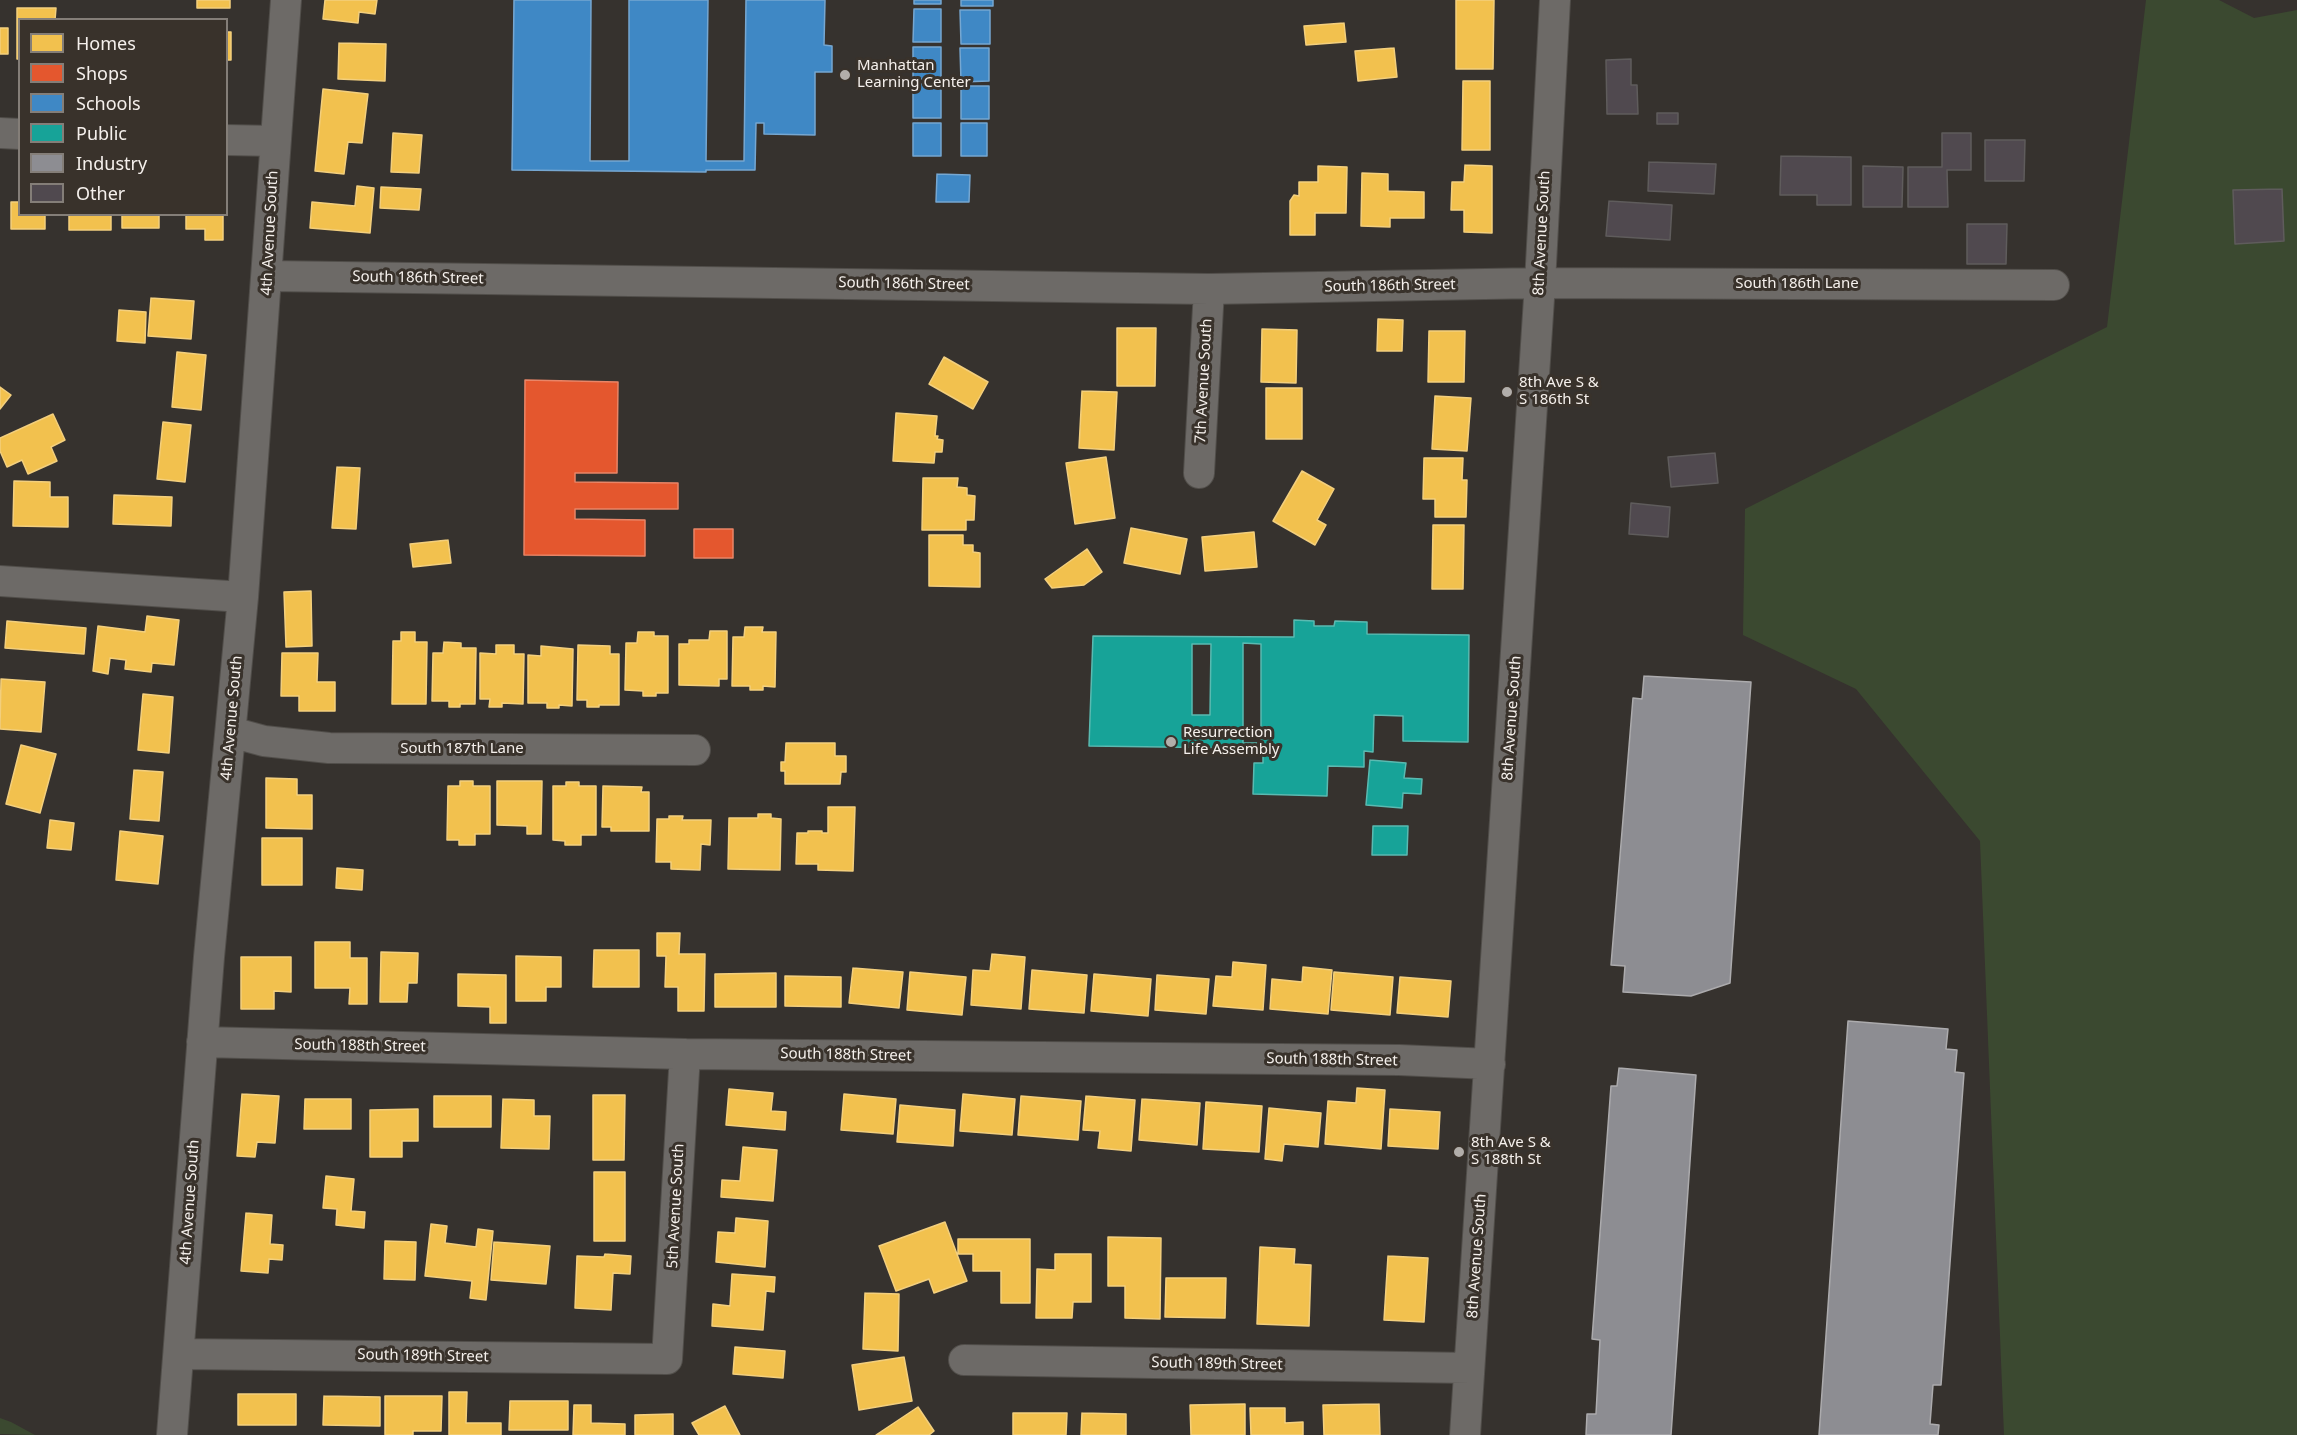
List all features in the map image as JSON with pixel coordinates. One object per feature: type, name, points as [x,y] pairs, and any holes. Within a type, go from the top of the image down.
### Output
[{"type":"street","name":"4th Avenue South","points":[[172,1435],[202,1042],[243,597],[268,276],[275,141],[286,0]]},
{"type":"street","name":"8th Avenue South","points":[[1465,1435],[1540,283],[1555,0]]},
{"type":"street","points":[[0,133],[18,134]]},
{"type":"street","points":[[228,140],[275,141]]},
{"type":"street","name":"South 186th Street","points":[[268,276],[1209,289],[1540,283]]},
{"type":"street","name":"South 186th Lane","points":[[1540,283],[2054,285]]},
{"type":"street","name":"7th Avenue South","points":[[1199,473],[1209,289]]},
{"type":"street","points":[[0,581],[243,597]]},
{"type":"street","name":"South 187th Lane","points":[[231,732],[264,741],[329,748],[695,750]]},
{"type":"street","name":"South 188th Street","points":[[202,1042],[685,1054],[1399,1060],[1490,1064]]},
{"type":"street","name":"5th Avenue South","points":[[667,1359],[685,1054]]},
{"type":"street","name":"South 189th Street","points":[[179,1354],[667,1359]]},
{"type":"street","name":"South 189th Street","points":[[964,1360],[1469,1368]]},
{"type":"green space","points":[[2146,0],[2219,0],[2254,18],[2297,10],[2297,1435],[2004,1435],[1980,841],[1856,689],[1743,635],[1745,509],[2107,327]]},
{"type":"green space","points":[[0,1418],[11,1422],[35,1435],[0,1434]]},
{"type":"building: Homes","points":[[197,0],[230,0],[230,8],[197,8]]},
{"type":"building: Homes","points":[[325,0],[377,0],[375,14],[359,12],[358,23],[323,19]]},
{"type":"building: Homes","points":[[1456,0],[1494,0],[1493,69],[1456,69]]},
{"type":"building: Homes","points":[[17,8],[56,8],[55,18],[18,18],[17,59]]},
{"type":"building: Homes","points":[[1344,23],[1346,42],[1306,45],[1304,26]]},
{"type":"building: Homes","points":[[0,28],[8,28],[8,54],[0,54]]},
{"type":"building: Homes","points":[[228,32],[231,32],[231,60],[228,60]]},
{"type":"building: Homes","points":[[339,43],[386,44],[385,81],[338,79]]},
{"type":"building: Homes","points":[[1394,48],[1397,77],[1358,81],[1355,51]]},
{"type":"building: Homes","points":[[1463,81],[1490,81],[1490,150],[1462,150]]},
{"type":"building: Homes","points":[[323,89],[368,94],[362,143],[348,142],[344,174],[315,171]]},
{"type":"building: Homes","points":[[393,133],[422,135],[419,173],[391,172]]},
{"type":"building: Homes","points":[[1465,165],[1492,166],[1492,233],[1464,232],[1464,210],[1451,210],[1452,182],[1464,182]]},
{"type":"building: Homes","points":[[1318,166],[1347,167],[1346,213],[1315,213],[1315,235],[1290,235],[1290,201],[1294,195],[1299,196],[1299,182],[1318,182]]},
{"type":"building: Homes","points":[[1362,173],[1388,174],[1388,191],[1424,192],[1424,218],[1390,218],[1390,227],[1361,226]]},
{"type":"building: Homes","points":[[357,186],[374,188],[370,233],[310,228],[312,202],[355,206]]},
{"type":"building: Homes","points":[[381,187],[421,189],[419,210],[380,208]]},
{"type":"building: Homes","points":[[11,202],[18,202],[18,216],[45,216],[45,229],[11,229]]},
{"type":"building: Homes","points":[[69,216],[111,216],[111,230],[69,230]]},
{"type":"building: Homes","points":[[122,216],[159,216],[159,228],[122,228]]},
{"type":"building: Homes","points":[[186,216],[223,216],[223,240],[205,240],[205,229],[186,229]]},
{"type":"building: Homes","points":[[151,298],[194,301],[191,339],[148,336]]},
{"type":"building: Homes","points":[[119,310],[146,312],[145,343],[117,341]]},
{"type":"building: Homes","points":[[1378,319],[1403,320],[1402,351],[1377,351]]},
{"type":"building: Homes","points":[[1117,328],[1156,328],[1155,386],[1117,386]]},
{"type":"building: Homes","points":[[1262,329],[1297,330],[1296,383],[1261,382]]},
{"type":"building: Homes","points":[[1429,331],[1465,331],[1464,382],[1428,382]]},
{"type":"building: Homes","points":[[177,352],[206,355],[201,410],[172,407]]},
{"type":"building: Homes","points":[[944,357],[988,382],[973,409],[929,384]]},
{"type":"building: Homes","points":[[0,387],[11,395],[0,409]]},
{"type":"building: Homes","points":[[1266,388],[1302,388],[1302,439],[1266,439]]},
{"type":"building: Homes","points":[[1082,391],[1117,392],[1114,450],[1079,448]]},
{"type":"building: Homes","points":[[1435,396],[1471,398],[1467,451],[1432,449]]},
{"type":"building: Homes","points":[[896,413],[937,416],[935,436],[943,440],[942,452],[935,452],[934,463],[893,461]]},
{"type":"building: Homes","points":[[53,414],[65,440],[51,447],[57,461],[28,474],[22,460],[7,467],[0,451],[0,438]]},
{"type":"building: Homes","points":[[163,422],[191,425],[185,482],[157,479]]},
{"type":"building: Homes","points":[[1106,457],[1115,518],[1075,524],[1066,463]]},
{"type":"building: Homes","points":[[1424,458],[1463,458],[1462,480],[1467,480],[1466,517],[1435,517],[1435,499],[1423,499]]},
{"type":"building: Homes","points":[[337,467],[360,468],[356,529],[332,528]]},
{"type":"building: Homes","points":[[1302,471],[1334,489],[1317,520],[1326,525],[1315,545],[1273,521]]},
{"type":"building: Homes","points":[[923,478],[958,478],[957,487],[967,488],[967,495],[975,496],[974,520],[966,520],[966,530],[922,530]]},
{"type":"building: Homes","points":[[14,481],[50,482],[50,497],[68,497],[68,527],[13,526]]},
{"type":"building: Homes","points":[[114,495],[172,497],[171,526],[113,524]]},
{"type":"building: Homes","points":[[1433,525],[1464,525],[1463,589],[1432,589]]},
{"type":"building: Homes","points":[[1131,528],[1187,539],[1180,574],[1124,563]]},
{"type":"building: Homes","points":[[1254,532],[1257,567],[1205,571],[1202,537]]},
{"type":"building: Homes","points":[[929,535],[963,535],[963,545],[973,545],[973,552],[980,553],[980,587],[929,586]]},
{"type":"building: Homes","points":[[448,540],[451,563],[413,567],[410,544]]},
{"type":"building: Homes","points":[[1087,549],[1102,572],[1084,585],[1052,588],[1045,579]]},
{"type":"building: Homes","points":[[311,591],[312,646],[286,647],[284,592]]},
{"type":"building: Homes","points":[[147,616],[179,620],[174,665],[152,663],[151,672],[125,669],[126,660],[110,658],[108,674],[93,671],[98,626],[145,632]]},
{"type":"building: Homes","points":[[7,621],[86,628],[84,654],[5,648]]},
{"type":"building: Homes","points":[[745,627],[763,627],[762,632],[776,632],[775,687],[763,686],[763,690],[750,690],[750,686],[732,686],[733,637],[744,637]]},
{"type":"building: Homes","points":[[710,631],[727,631],[727,679],[719,679],[719,686],[679,685],[679,644],[689,644],[689,640],[709,640]]},
{"type":"building: Homes","points":[[401,632],[415,632],[415,642],[427,642],[426,704],[392,704],[393,641],[401,641]]},
{"type":"building: Homes","points":[[638,632],[654,632],[654,636],[668,636],[668,693],[643,696],[643,691],[625,690],[626,643],[637,643]]},
{"type":"building: Homes","points":[[444,642],[461,643],[461,648],[476,648],[475,704],[449,707],[449,701],[432,701],[433,653],[443,653]]},
{"type":"building: Homes","points":[[496,645],[514,645],[514,654],[524,654],[523,704],[502,703],[502,707],[489,707],[490,699],[480,699],[480,653],[496,654]]},
{"type":"building: Homes","points":[[578,645],[610,646],[610,654],[619,654],[619,705],[587,707],[587,700],[577,700]]},
{"type":"building: Homes","points":[[541,646],[573,649],[572,706],[559,705],[559,708],[547,708],[547,703],[528,703],[528,655],[541,656]]},
{"type":"building: Homes","points":[[282,653],[318,653],[317,682],[335,682],[335,711],[299,711],[299,696],[281,696]]},
{"type":"building: Homes","points":[[1,679],[45,682],[41,732],[0,729]]},
{"type":"building: Homes","points":[[143,694],[173,697],[169,753],[138,750]]},
{"type":"building: Homes","points":[[786,743],[835,743],[835,756],[846,756],[846,772],[841,772],[840,784],[785,784],[785,771],[781,771],[781,762],[785,762]]},
{"type":"building: Homes","points":[[21,745],[56,754],[40,813],[6,804]]},
{"type":"building: Homes","points":[[134,770],[163,772],[159,821],[130,819]]},
{"type":"building: Homes","points":[[266,778],[297,779],[297,795],[312,795],[312,829],[266,828]]},
{"type":"building: Homes","points":[[460,781],[473,781],[473,786],[490,786],[490,834],[475,834],[475,845],[459,845],[459,840],[447,840],[448,786],[460,786]]},
{"type":"building: Homes","points":[[497,781],[542,781],[541,834],[527,834],[527,826],[497,825]]},
{"type":"building: Homes","points":[[566,782],[579,782],[579,786],[596,786],[596,835],[581,835],[581,845],[565,845],[565,841],[553,840],[553,786],[566,786]]},
{"type":"building: Homes","points":[[603,786],[642,787],[641,792],[649,792],[649,831],[611,831],[611,827],[602,827]]},
{"type":"building: Homes","points":[[828,807],[855,807],[853,871],[818,870],[818,864],[796,864],[797,833],[822,831],[822,833],[828,833]]},
{"type":"building: Homes","points":[[758,814],[771,814],[771,818],[781,819],[780,870],[728,869],[729,818],[758,818]]},
{"type":"building: Homes","points":[[669,816],[683,816],[682,820],[711,820],[710,845],[701,844],[700,870],[671,869],[671,862],[656,862],[657,819],[669,819]]},
{"type":"building: Homes","points":[[50,820],[74,823],[71,850],[47,848]]},
{"type":"building: Homes","points":[[120,831],[163,836],[158,884],[116,880]]},
{"type":"building: Homes","points":[[262,838],[302,838],[302,885],[262,885]]},
{"type":"building: Homes","points":[[337,868],[363,870],[362,890],[336,888]]},
{"type":"building: Homes","points":[[657,933],[680,933],[679,954],[705,954],[704,1011],[678,1011],[678,987],[665,987],[666,956],[657,956]]},
{"type":"building: Homes","points":[[315,942],[350,942],[350,958],[367,958],[367,1004],[349,1004],[350,988],[315,988]]},
{"type":"building: Homes","points":[[594,950],[639,950],[639,987],[593,987]]},
{"type":"building: Homes","points":[[381,952],[418,953],[417,983],[408,983],[407,1002],[380,1002]]},
{"type":"building: Homes","points":[[992,954],[1025,957],[1021,1009],[971,1005],[973,970],[990,971]]},
{"type":"building: Homes","points":[[516,956],[561,957],[561,987],[546,987],[546,1001],[516,1001]]},
{"type":"building: Homes","points":[[241,957],[291,957],[291,992],[274,991],[274,1009],[241,1009]]},
{"type":"building: Homes","points":[[1233,962],[1266,965],[1263,1010],[1213,1006],[1216,976],[1232,977]]},
{"type":"building: Homes","points":[[1303,967],[1332,970],[1328,1014],[1270,1009],[1272,979],[1302,982]]},
{"type":"building: Homes","points":[[853,968],[903,972],[899,1008],[849,1003]]},
{"type":"building: Homes","points":[[1032,970],[1087,975],[1084,1013],[1029,1009]]},
{"type":"building: Homes","points":[[910,972],[966,977],[962,1015],[907,1010]]},
{"type":"building: Homes","points":[[1334,972],[1393,977],[1390,1015],[1331,1010]]},
{"type":"building: Homes","points":[[776,973],[776,1007],[715,1007],[715,974]]},
{"type":"building: Homes","points":[[458,974],[506,975],[506,1023],[490,1023],[490,1007],[458,1006]]},
{"type":"building: Homes","points":[[1094,974],[1151,979],[1148,1016],[1091,1011]]},
{"type":"building: Homes","points":[[1157,975],[1209,979],[1206,1014],[1155,1010]]},
{"type":"building: Homes","points":[[785,976],[841,977],[841,1007],[785,1006]]},
{"type":"building: Homes","points":[[1400,977],[1451,981],[1448,1017],[1397,1013]]},
{"type":"building: Homes","points":[[1357,1088],[1385,1090],[1381,1149],[1325,1144],[1328,1101],[1356,1103]]},
{"type":"building: Homes","points":[[729,1089],[773,1093],[771,1111],[786,1112],[785,1130],[726,1125]]},
{"type":"building: Homes","points":[[242,1094],[279,1096],[275,1143],[257,1142],[255,1157],[237,1156]]},
{"type":"building: Homes","points":[[844,1094],[896,1099],[893,1134],[841,1130]]},
{"type":"building: Homes","points":[[963,1094],[1015,1099],[1012,1135],[960,1131]]},
{"type":"building: Homes","points":[[593,1095],[625,1095],[624,1160],[593,1160]]},
{"type":"building: Homes","points":[[434,1096],[491,1096],[491,1127],[434,1127]]},
{"type":"building: Homes","points":[[1021,1096],[1081,1101],[1078,1140],[1018,1135]]},
{"type":"building: Homes","points":[[1086,1096],[1135,1100],[1131,1151],[1098,1148],[1100,1131],[1083,1130]]},
{"type":"building: Homes","points":[[305,1099],[351,1099],[351,1129],[304,1129]]},
{"type":"building: Homes","points":[[503,1099],[534,1100],[534,1116],[550,1116],[549,1149],[501,1148]]},
{"type":"building: Homes","points":[[1142,1099],[1200,1103],[1197,1145],[1139,1140]]},
{"type":"building: Homes","points":[[1206,1102],[1262,1106],[1259,1152],[1203,1149]]},
{"type":"building: Homes","points":[[900,1105],[955,1110],[953,1146],[897,1142]]},
{"type":"building: Homes","points":[[1269,1108],[1321,1113],[1318,1147],[1284,1144],[1282,1161],[1265,1159]]},
{"type":"building: Homes","points":[[418,1109],[418,1141],[402,1141],[402,1157],[370,1157],[370,1110]]},
{"type":"building: Homes","points":[[1390,1109],[1440,1112],[1438,1149],[1388,1146]]},
{"type":"building: Homes","points":[[743,1147],[777,1150],[773,1201],[721,1197],[722,1180],[740,1181]]},
{"type":"building: Homes","points":[[594,1172],[625,1172],[625,1241],[594,1241]]},
{"type":"building: Homes","points":[[326,1176],[354,1179],[351,1211],[365,1212],[364,1228],[336,1225],[337,1209],[323,1208]]},
{"type":"building: Homes","points":[[246,1213],[272,1215],[270,1244],[283,1245],[282,1260],[269,1259],[268,1273],[241,1271]]},
{"type":"building: Homes","points":[[736,1218],[768,1221],[765,1267],[716,1262],[718,1232],[735,1233]]},
{"type":"building: Homes","points":[[945,1222],[967,1281],[934,1293],[929,1279],[896,1291],[879,1246]]},
{"type":"building: Homes","points":[[431,1224],[447,1226],[445,1243],[476,1247],[478,1229],[493,1231],[486,1300],[470,1298],[472,1281],[425,1276]]},
{"type":"building: Homes","points":[[1108,1237],[1161,1238],[1160,1319],[1125,1318],[1125,1286],[1108,1286]]},
{"type":"building: Homes","points":[[958,1239],[1030,1239],[1030,1303],[1001,1303],[1001,1271],[973,1271],[973,1254],[958,1254]]},
{"type":"building: Homes","points":[[385,1241],[416,1242],[415,1280],[384,1279]]},
{"type":"building: Homes","points":[[494,1242],[550,1246],[546,1284],[491,1280]]},
{"type":"building: Homes","points":[[1260,1247],[1295,1249],[1294,1264],[1311,1265],[1309,1326],[1257,1324]]},
{"type":"building: Homes","points":[[605,1254],[631,1256],[630,1274],[613,1273],[611,1310],[575,1308],[577,1256],[604,1257]]},
{"type":"building: Homes","points":[[1055,1254],[1091,1254],[1091,1302],[1073,1302],[1072,1318],[1036,1318],[1037,1269],[1055,1270]]},
{"type":"building: Homes","points":[[1388,1256],[1428,1258],[1424,1322],[1384,1320]]},
{"type":"building: Homes","points":[[732,1274],[775,1277],[774,1292],[766,1291],[763,1330],[712,1326],[713,1304],[730,1306]]},
{"type":"building: Homes","points":[[1166,1278],[1226,1278],[1225,1318],[1165,1317]]},
{"type":"building: Homes","points":[[865,1293],[899,1294],[898,1351],[863,1349]]},
{"type":"building: Homes","points":[[735,1347],[785,1351],[783,1378],[733,1374]]},
{"type":"building: Homes","points":[[904,1357],[912,1401],[859,1410],[852,1365]]},
{"type":"building: Homes","points":[[449,1392],[467,1392],[466,1423],[501,1423],[501,1435],[449,1435]]},
{"type":"building: Homes","points":[[238,1394],[296,1394],[296,1425],[238,1425]]},
{"type":"building: Homes","points":[[324,1396],[380,1397],[380,1426],[323,1425]]},
{"type":"building: Homes","points":[[385,1396],[442,1396],[441,1431],[413,1431],[413,1435],[385,1435]]},
{"type":"building: Homes","points":[[510,1401],[568,1401],[568,1430],[509,1430]]},
{"type":"building: Homes","points":[[1245,1404],[1245,1435],[1191,1435],[1190,1405]]},
{"type":"building: Homes","points":[[1379,1404],[1380,1435],[1324,1435],[1323,1405]]},
{"type":"building: Homes","points":[[574,1405],[591,1405],[591,1423],[625,1424],[625,1435],[573,1435]]},
{"type":"building: Homes","points":[[725,1406],[740,1435],[699,1435],[692,1423]]},
{"type":"building: Homes","points":[[918,1407],[934,1431],[929,1435],[876,1435]]},
{"type":"building: Homes","points":[[1250,1408],[1285,1408],[1285,1423],[1303,1422],[1303,1435],[1251,1435]]},
{"type":"building: Homes","points":[[1013,1413],[1067,1413],[1066,1435],[1013,1435]]},
{"type":"building: Homes","points":[[1082,1413],[1126,1414],[1126,1435],[1081,1435]]},
{"type":"building: Homes","points":[[673,1414],[673,1435],[635,1435],[635,1415]]},
{"type":"building: Shops","points":[[525,380],[618,382],[617,473],[575,473],[575,482],[678,483],[678,509],[575,509],[575,519],[645,520],[645,556],[524,555]]},
{"type":"building: Shops","points":[[694,529],[733,529],[733,558],[694,558]]},
{"type":"building: Schools","points":[[514,0],[591,0],[590,161],[629,161],[629,0],[708,0],[706,161],[744,161],[746,0],[825,0],[824,45],[832,46],[832,72],[815,72],[815,135],[764,134],[764,123],[756,123],[755,170],[706,170],[706,172],[512,170]]},
{"type":"building: Schools","points":[[914,0],[941,0],[941,4],[914,4]]},
{"type":"building: Schools","points":[[961,0],[993,0],[993,6],[961,6]]},
{"type":"building: Schools","points":[[914,9],[941,9],[941,42],[913,42]]},
{"type":"building: Schools","points":[[960,10],[990,10],[990,44],[961,44]]},
{"type":"building: Schools","points":[[913,47],[941,47],[941,79],[913,79]]},
{"type":"building: Schools","points":[[960,48],[989,48],[989,81],[961,82]]},
{"type":"building: Schools","points":[[913,84],[941,84],[941,118],[913,118]]},
{"type":"building: Schools","points":[[961,86],[989,86],[989,119],[961,119]]},
{"type":"building: Schools","points":[[913,123],[941,123],[941,156],[913,156]]},
{"type":"building: Schools","points":[[961,123],[987,123],[987,156],[961,156]]},
{"type":"building: Schools","points":[[937,174],[970,175],[969,202],[936,202]]},
{"type":"building: Public","points":[[1294,620],[1314,621],[1314,626],[1334,626],[1335,621],[1367,622],[1367,634],[1469,635],[1468,742],[1403,741],[1403,716],[1374,715],[1373,752],[1364,751],[1364,767],[1328,766],[1327,796],[1253,794],[1254,763],[1263,763],[1263,753],[1239,752],[1238,748],[1089,746],[1093,636],[1294,637]],"holes":[[[1243,643],[1261,644],[1261,743],[1243,743]],[[1192,644],[1211,644],[1210,715],[1192,715]]]},
{"type":"building: Public","points":[[1370,760],[1406,763],[1404,778],[1422,779],[1421,794],[1403,793],[1402,808],[1366,805]]},
{"type":"building: Public","points":[[1373,826],[1408,826],[1407,855],[1372,855]]},
{"type":"building: Industry","points":[[1644,676],[1751,682],[1730,983],[1691,996],[1623,992],[1625,966],[1611,965],[1633,698],[1642,699]]},
{"type":"building: Industry","points":[[1848,1021],[1948,1029],[1946,1049],[1957,1050],[1955,1072],[1964,1073],[1941,1385],[1933,1385],[1930,1424],[1939,1425],[1938,1435],[1819,1435]]},
{"type":"building: Industry","points":[[1619,1068],[1696,1075],[1671,1435],[1586,1435],[1587,1414],[1596,1414],[1600,1340],[1592,1339],[1611,1086],[1617,1086]]},
{"type":"building: Other","points":[[1631,59],[1631,85],[1637,85],[1638,114],[1607,114],[1606,60]]},
{"type":"building: Other","points":[[1657,113],[1678,113],[1678,124],[1657,124]]},
{"type":"building: Other","points":[[1942,133],[1971,133],[1971,170],[1947,170],[1948,207],[1908,207],[1908,167],[1942,167]]},
{"type":"building: Other","points":[[1985,140],[2025,140],[2024,181],[1985,181]]},
{"type":"building: Other","points":[[1781,156],[1851,157],[1851,205],[1817,205],[1817,195],[1780,195]]},
{"type":"building: Other","points":[[1649,162],[1716,164],[1714,194],[1648,191]]},
{"type":"building: Other","points":[[1863,166],[1903,167],[1902,207],[1863,207]]},
{"type":"building: Other","points":[[2282,189],[2284,241],[2235,244],[2233,190]]},
{"type":"building: Other","points":[[1609,201],[1672,205],[1670,240],[1606,236]]},
{"type":"building: Other","points":[[1967,224],[2007,224],[2006,264],[1967,264]]},
{"type":"building: Other","points":[[1715,453],[1718,483],[1671,487],[1668,457]]},
{"type":"building: Other","points":[[1631,503],[1670,507],[1668,537],[1629,534]]},
{"type":"place","name":"Manhattan Learning Center","points":[[845,75]]},
{"type":"place","name":"8th Ave S & S 186th St","points":[[1507,392]]},
{"type":"place","name":"Resurrection Life Assembly","points":[[1171,742]]},
{"type":"place","name":"8th Ave S & S 188th St","points":[[1459,1152]]}]
